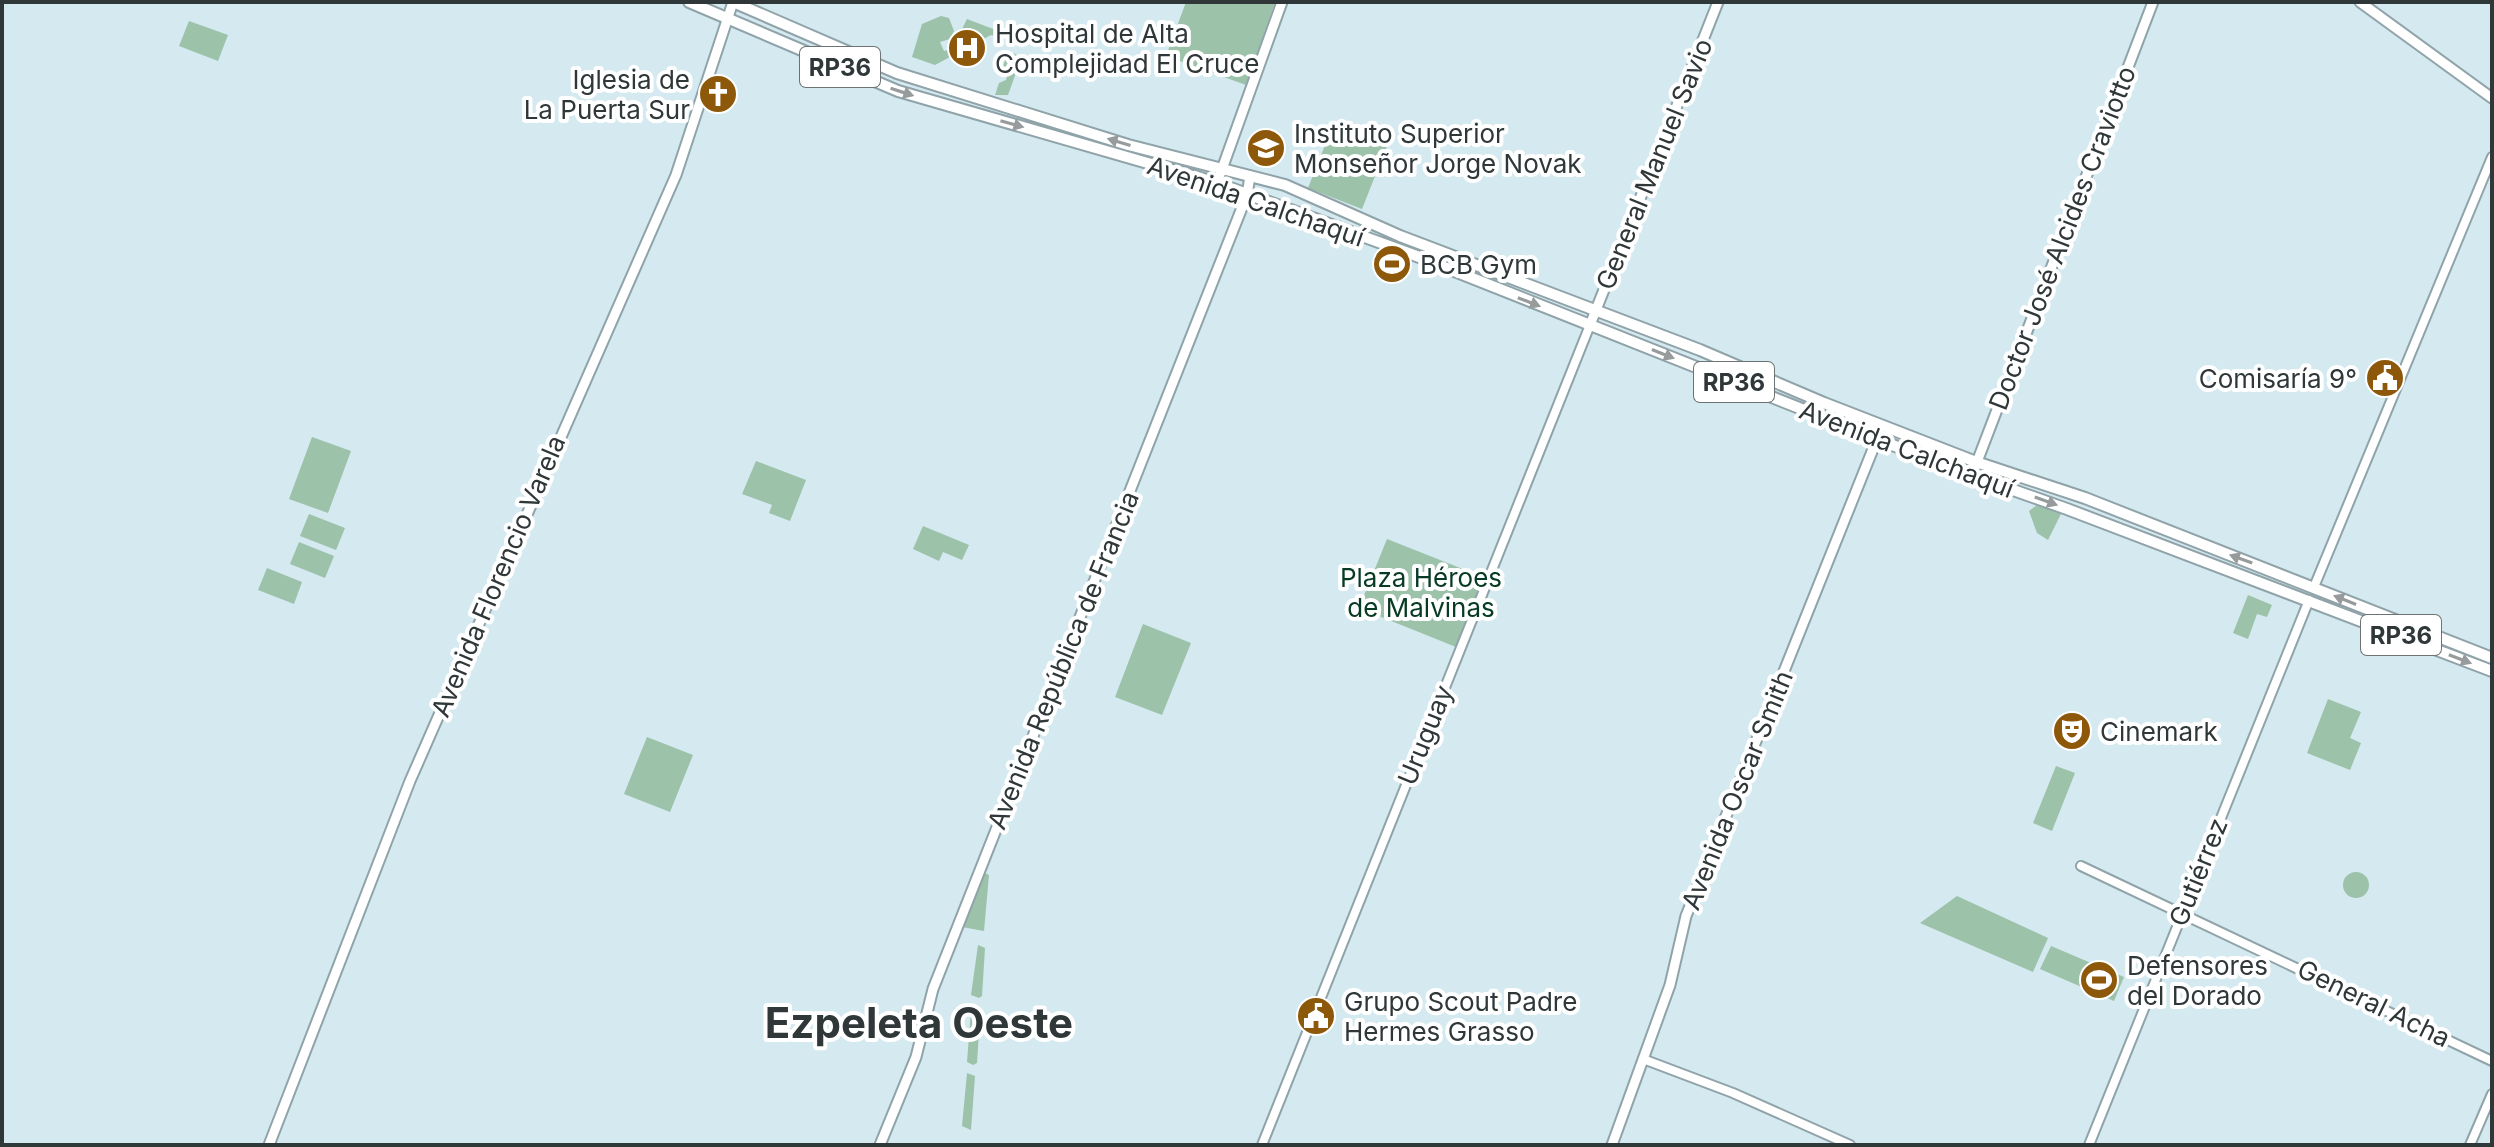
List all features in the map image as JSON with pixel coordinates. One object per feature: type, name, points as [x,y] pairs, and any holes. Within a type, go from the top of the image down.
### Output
[{"type":"main road","name":"Avenida Calchaquí","points":[[689,2],[731,8],[897,73],[1128,145],[1285,185],[1400,236],[1596,309],[1940,448],[2004,472],[2012,470],[2314,587]]},
{"type":"main road","points":[[1217,183],[1282,2]]},
{"type":"main road","name":"General Manuel Savio","points":[[1590,325],[1718,2]]},
{"type":"main road","name":"Doctor José Alcides Craviotto","points":[[1972,475],[2153,2]]},
{"type":"main road","points":[[2360,2],[2492,98]]},
{"type":"main road","name":"Avenida Calchaquí","points":[[731,8],[898,91],[1217,183],[1878,435],[1972,475],[2492,671]]},
{"type":"main road","name":"Avenida Florencio Varela","points":[[269,1145],[375,867],[443,701],[676,175],[731,8]]},
{"type":"main road","name":"Avenida República de Francia","points":[[880,1145],[916,1057],[933,989],[1247,195],[1250,176]]},
{"type":"main road","points":[[1878,435],[1940,448]]},
{"type":"main road","name":"Avenida Oscar Smith","points":[[1612,1145],[1670,985],[1686,916],[1878,435]]},
{"type":"main road","points":[[2000,485],[2004,472]]},
{"type":"main road","name":"RP36","points":[[2314,587],[2492,658]]},
{"type":"street","points":[[2314,587],[2492,157]]},
{"type":"street","name":"Uruguay","points":[[1262,1145],[1590,325]]},
{"type":"street","name":"Gutiérrez","points":[[2089,1145],[2309,600]]},
{"type":"street","name":"General Acha","points":[[2081,866],[2492,1061]]},
{"type":"street","points":[[1643,1059],[1733,1093],[1850,1145]]},
{"type":"street","points":[[2470,1145],[2492,1094]]},
{"type":"green space","points":[[1186,2],[1275,2],[1246,85],[1166,56]]},
{"type":"green space","points":[[941,16],[949,18],[954,31],[950,39],[940,42],[944,51],[952,49],[967,19],[1001,32],[999,37],[991,35],[935,65],[912,57],[922,24]]},
{"type":"green space","points":[[189,21],[228,35],[218,61],[179,46]]},
{"type":"green space","points":[[1014,53],[1021,59],[1008,95],[995,95],[999,83],[1006,80],[1008,73],[1003,66],[1007,55],[1013,57]]},
{"type":"green space","points":[[1333,125],[1387,146],[1362,209],[1308,188]]},
{"type":"green space","points":[[312,437],[351,451],[328,513],[289,499]]},
{"type":"green space","points":[[756,461],[806,480],[790,521],[769,513],[772,505],[742,494]]},
{"type":"green space","points":[[2037,505],[2061,514],[2048,540],[2037,533],[2029,511]]},
{"type":"green space","points":[[309,514],[345,528],[336,550],[300,536]]},
{"type":"green space","points":[[923,526],[969,545],[962,560],[943,552],[939,561],[913,549]]},
{"type":"green space","name":"Plaza Héroes de Malvinas","points":[[1387,539],[1483,577],[1456,647],[1359,608]]},
{"type":"green space","points":[[299,542],[334,556],[325,578],[290,564]]},
{"type":"green space","points":[[267,568],[302,582],[294,604],[258,590]]},
{"type":"green space","points":[[2248,595],[2272,605],[2267,617],[2257,614],[2248,639],[2233,633]]},
{"type":"green space","points":[[1143,624],[1191,643],[1162,715],[1115,697]]},
{"type":"green space","points":[[2328,699],[2361,712],[2350,738],[2361,743],[2350,770],[2307,753]]},
{"type":"green space","points":[[647,737],[693,755],[670,812],[624,794]]},
{"type":"green space","points":[[2056,766],[2075,773],[2052,831],[2033,823]]},
{"type":"green space","points":[[983,872],[989,875],[984,931],[962,927]]},
{"type":"green space","points":[[2356,872],[2365,876],[2369,885],[2365,894],[2356,898],[2347,894],[2343,885],[2347,876]]},
{"type":"green space","points":[[1957,896],[2048,938],[2033,972],[1920,923]]},
{"type":"green space","points":[[978,945],[985,948],[982,996],[979,998],[971,995]]},
{"type":"green space","name":"Defensores del Dorado","points":[[2051,946],[2124,977],[2114,1001],[2040,969]]},
{"type":"green space","points":[[971,1010],[980,1015],[977,1063],[973,1065],[967,1062]]},
{"type":"green space","points":[[967,1073],[975,1076],[971,1130],[962,1126]]},
{"type":"place","name":"Hospital de Alta Complejidad El Cruce","points":[[967,48]]},
{"type":"place","name":"Iglesia de La Puerta Sur","points":[[718,94]]},
{"type":"place","name":"Instituto Superior Monseñor Jorge Novak","points":[[1266,148]]},
{"type":"place","name":"BCB Gym","points":[[1392,264]]},
{"type":"place","name":"Comisaría 9°","points":[[2385,378]]},
{"type":"place","name":"Cinemark","points":[[2072,731]]},
{"type":"place","name":"Defensores del Dorado","points":[[2099,980]]},
{"type":"place","name":"Grupo Scout Padre Hermes Grasso","points":[[1316,1016]]},
{"type":"district","name":"Ezpeleta Oeste","points":[[919,1022]]}]
